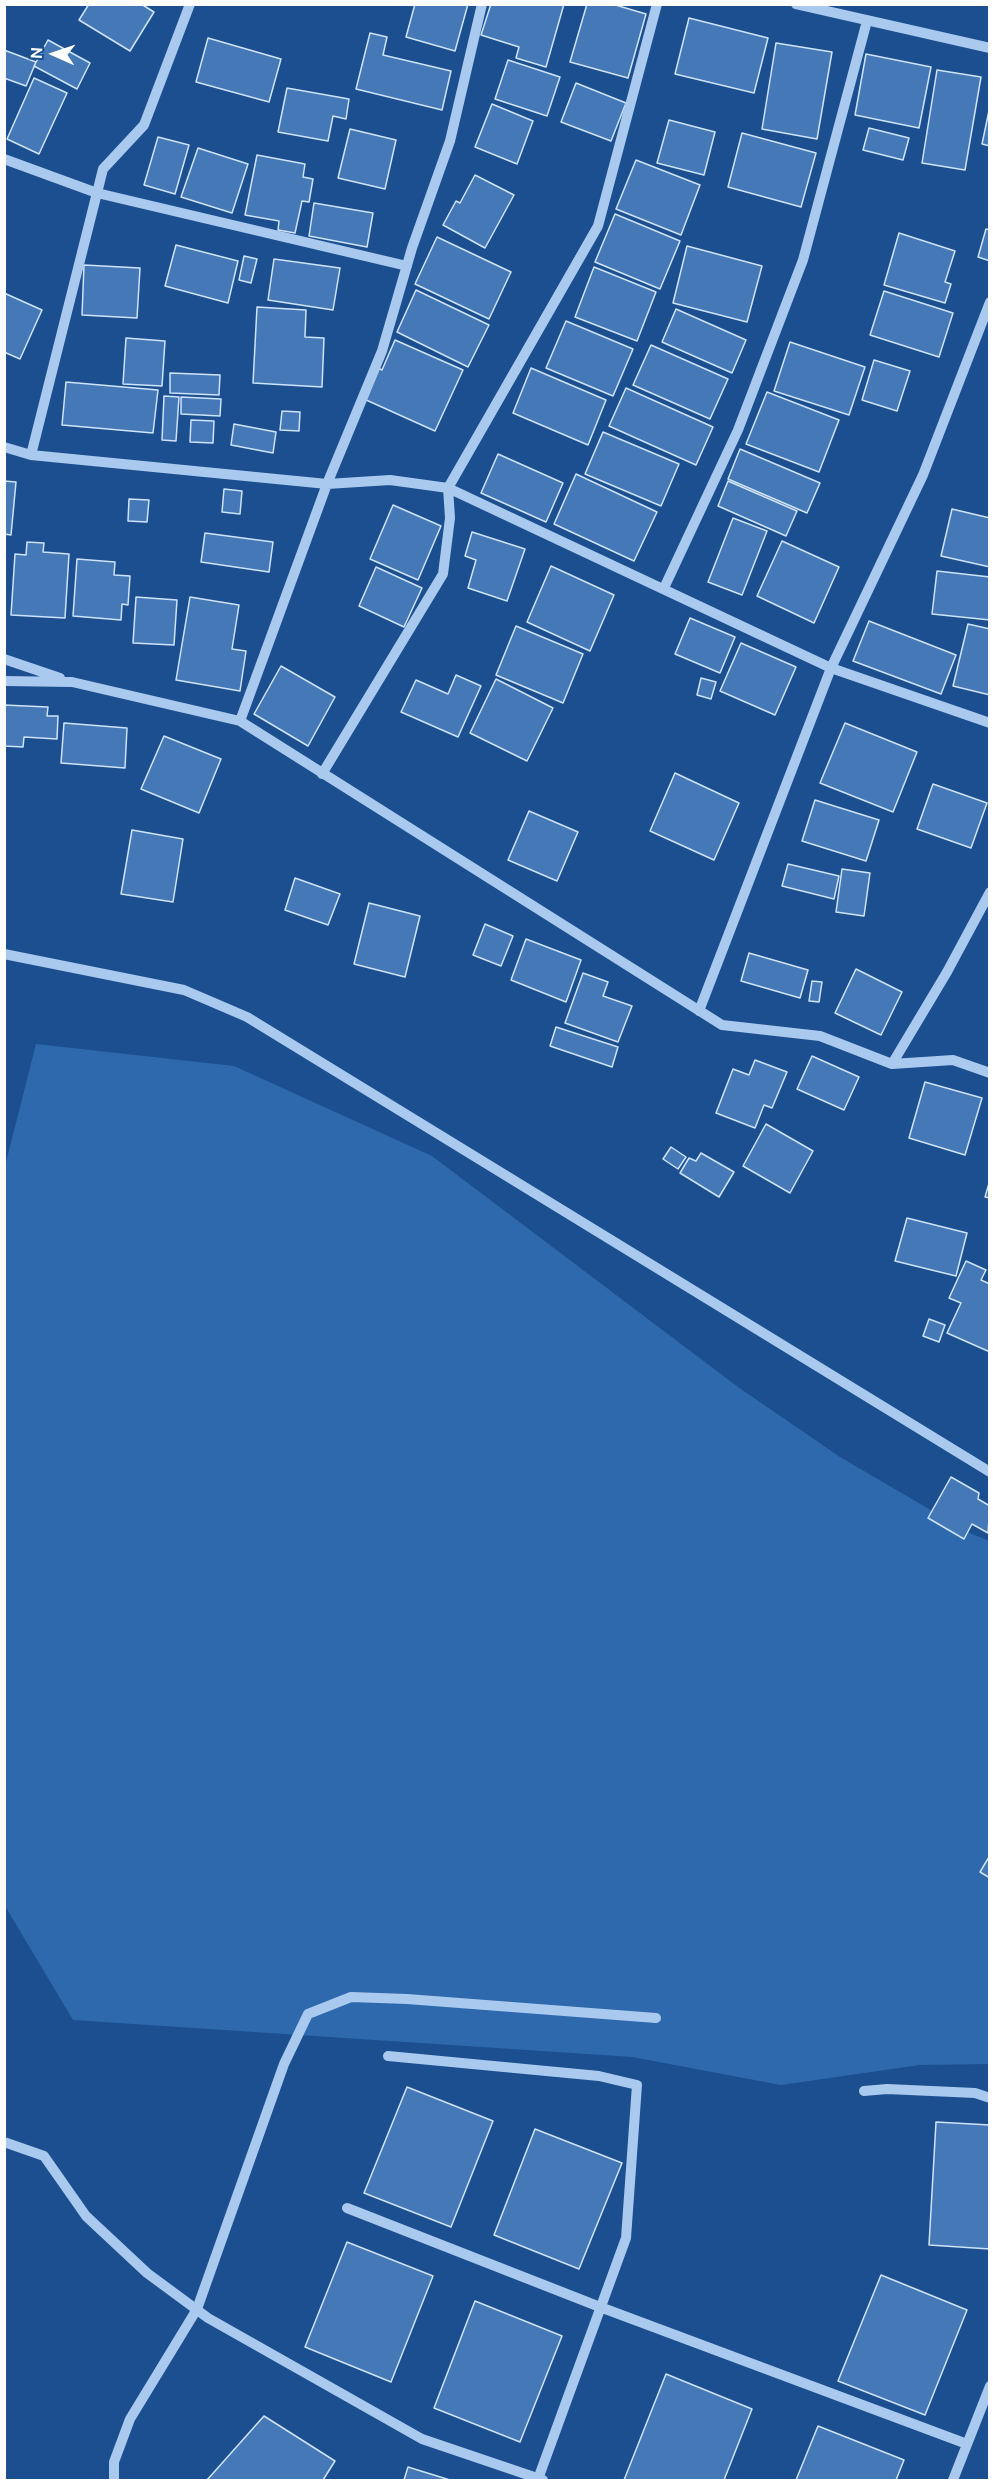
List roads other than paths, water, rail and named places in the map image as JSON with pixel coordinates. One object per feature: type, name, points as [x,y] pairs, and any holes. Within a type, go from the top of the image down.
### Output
[{"type":"street","points":[[31,455],[102,169],[144,125],[179,39],[190,4]]},
{"type":"street","points":[[240,721],[327,484],[382,351],[407,266],[450,141],[482,4]]},
{"type":"street","points":[[322,774],[443,574],[450,518],[448,488],[598,226],[657,4]]},
{"type":"street","points":[[796,4],[990,48]]},
{"type":"street","points":[[664,588],[738,430],[803,260],[867,21]]},
{"type":"street","points":[[4,159],[97,193],[407,266]]},
{"type":"street","points":[[699,1011],[831,668],[923,475],[990,302]]},
{"type":"street","points":[[4,447],[31,455],[327,484],[390,480],[448,488],[831,668],[990,723]]},
{"type":"street","points":[[4,659],[72,682],[240,721],[722,1025],[820,1036],[892,1064],[953,1060],[990,1073]]},
{"type":"street","points":[[4,681],[72,682]]},
{"type":"street","points":[[892,1064],[947,972],[990,892]]},
{"type":"street","points":[[4,954],[184,990],[247,1017],[990,1472]]},
{"type":"street","points":[[114,2481],[114,2462],[130,2419],[197,2309],[284,2064],[308,2014],[351,1997],[407,1999],[656,2018]]},
{"type":"street","points":[[4,2142],[44,2156],[86,2216],[147,2273],[197,2309],[422,2439],[540,2480],[626,2238],[637,2085],[599,2076],[388,2056]]},
{"type":"street","points":[[864,2091],[887,2089],[975,2093],[990,2098]]},
{"type":"street","points":[[347,2208],[600,2307],[967,2444]]},
{"type":"street","points":[[953,2481],[990,2386]]}]
